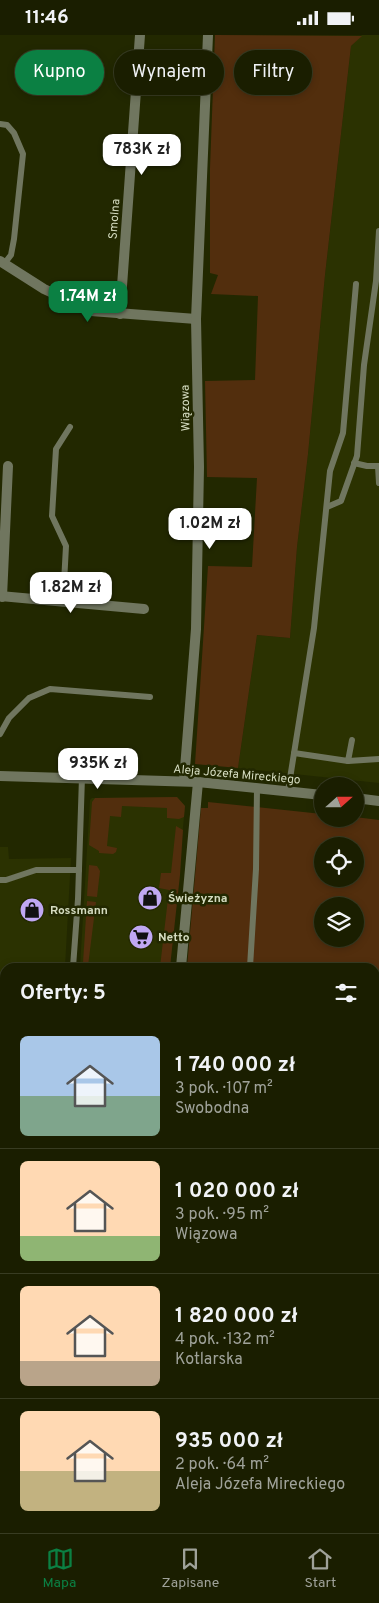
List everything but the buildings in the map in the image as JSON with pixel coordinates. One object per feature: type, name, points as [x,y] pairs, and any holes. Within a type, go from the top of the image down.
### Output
[{"type":"street","name":"Smolna","points":[[120,314],[140,35]]},
{"type":"street","name":"Wiązowa","points":[[184,781],[196,629],[199,467],[196,319],[208,35]]},
{"type":"street","points":[[2,263],[44,289],[91,311],[196,319]]},
{"type":"street","points":[[8,466],[1,597],[144,609]]},
{"type":"street","name":"Aleja Józefa Mireckiego","points":[[0,776],[184,781],[314,794]]},
{"type":"street","points":[[181,963],[198,782]]},
{"type":"street","points":[[364,799],[379,801]]},
{"type":"lane","points":[[0,124],[7,125],[14,133],[23,154],[11,255],[2,263]]},
{"type":"lane","points":[[327,507],[341,501],[357,456],[364,365],[376,281],[379,231]]},
{"type":"lane","points":[[288,791],[314,628],[330,471],[343,433],[356,284]]},
{"type":"lane","points":[[64,601],[66,546],[52,516],[56,449],[70,427]]},
{"type":"lane","points":[[354,463],[378,466],[379,483]]},
{"type":"lane","points":[[0,734],[9,718],[29,698],[50,689],[150,697]]},
{"type":"lane","points":[[348,761],[352,740]]},
{"type":"lane","points":[[294,753],[348,761],[379,759]]},
{"type":"lane","points":[[73,963],[82,777]]},
{"type":"lane","points":[[250,963],[256,869],[257,787]]},
{"type":"lane","points":[[0,880],[6,880],[36,870],[79,870]]},
{"type":"shaded area","points":[[215,35],[362,36],[351,46],[325,275],[297,547],[290,638],[257,635],[238,768],[195,764],[208,566],[252,567],[257,478],[207,477],[205,381],[255,380],[258,296],[211,294],[218,275],[210,273],[210,168],[213,95],[224,95],[224,50],[214,50]]},
{"type":"shaded area","points":[[362,35],[379,35],[379,783],[364,781],[364,777],[323,777],[238,768],[257,635],[290,638],[297,547],[325,275],[351,46]]},
{"type":"shaded area","points":[[177,797],[185,806],[170,963],[80,963],[90,800],[92,798]]},
{"type":"shaded area","points":[[177,797],[185,806],[184,817],[179,819],[167,818],[167,808],[122,806],[121,817],[110,816],[107,846],[117,848],[116,852],[113,854],[99,853],[99,851],[89,845],[92,802],[95,798]]},
{"type":"shaded area","points":[[208,802],[314,813],[314,827],[364,827],[364,818],[379,820],[379,963],[187,963],[201,808],[208,808]]},
{"type":"shaded area","points":[[176,826],[183,830],[170,963],[160,963],[169,890],[159,888],[161,873],[171,873]]},
{"type":"shaded area","points":[[0,847],[8,847],[9,859],[71,858],[65,963],[0,963]]},
{"type":"shaded area","points":[[89,865],[97,866],[100,871],[97,897],[87,896]]},
{"type":"shaded area","points":[[87,901],[96,902],[88,963],[83,963]]},
{"type":"place","name":"Świeżyzna","points":[[150,898]]},
{"type":"place","name":"Rossmann","points":[[32,910]]},
{"type":"place","name":"Netto","points":[[141,937]]}]
